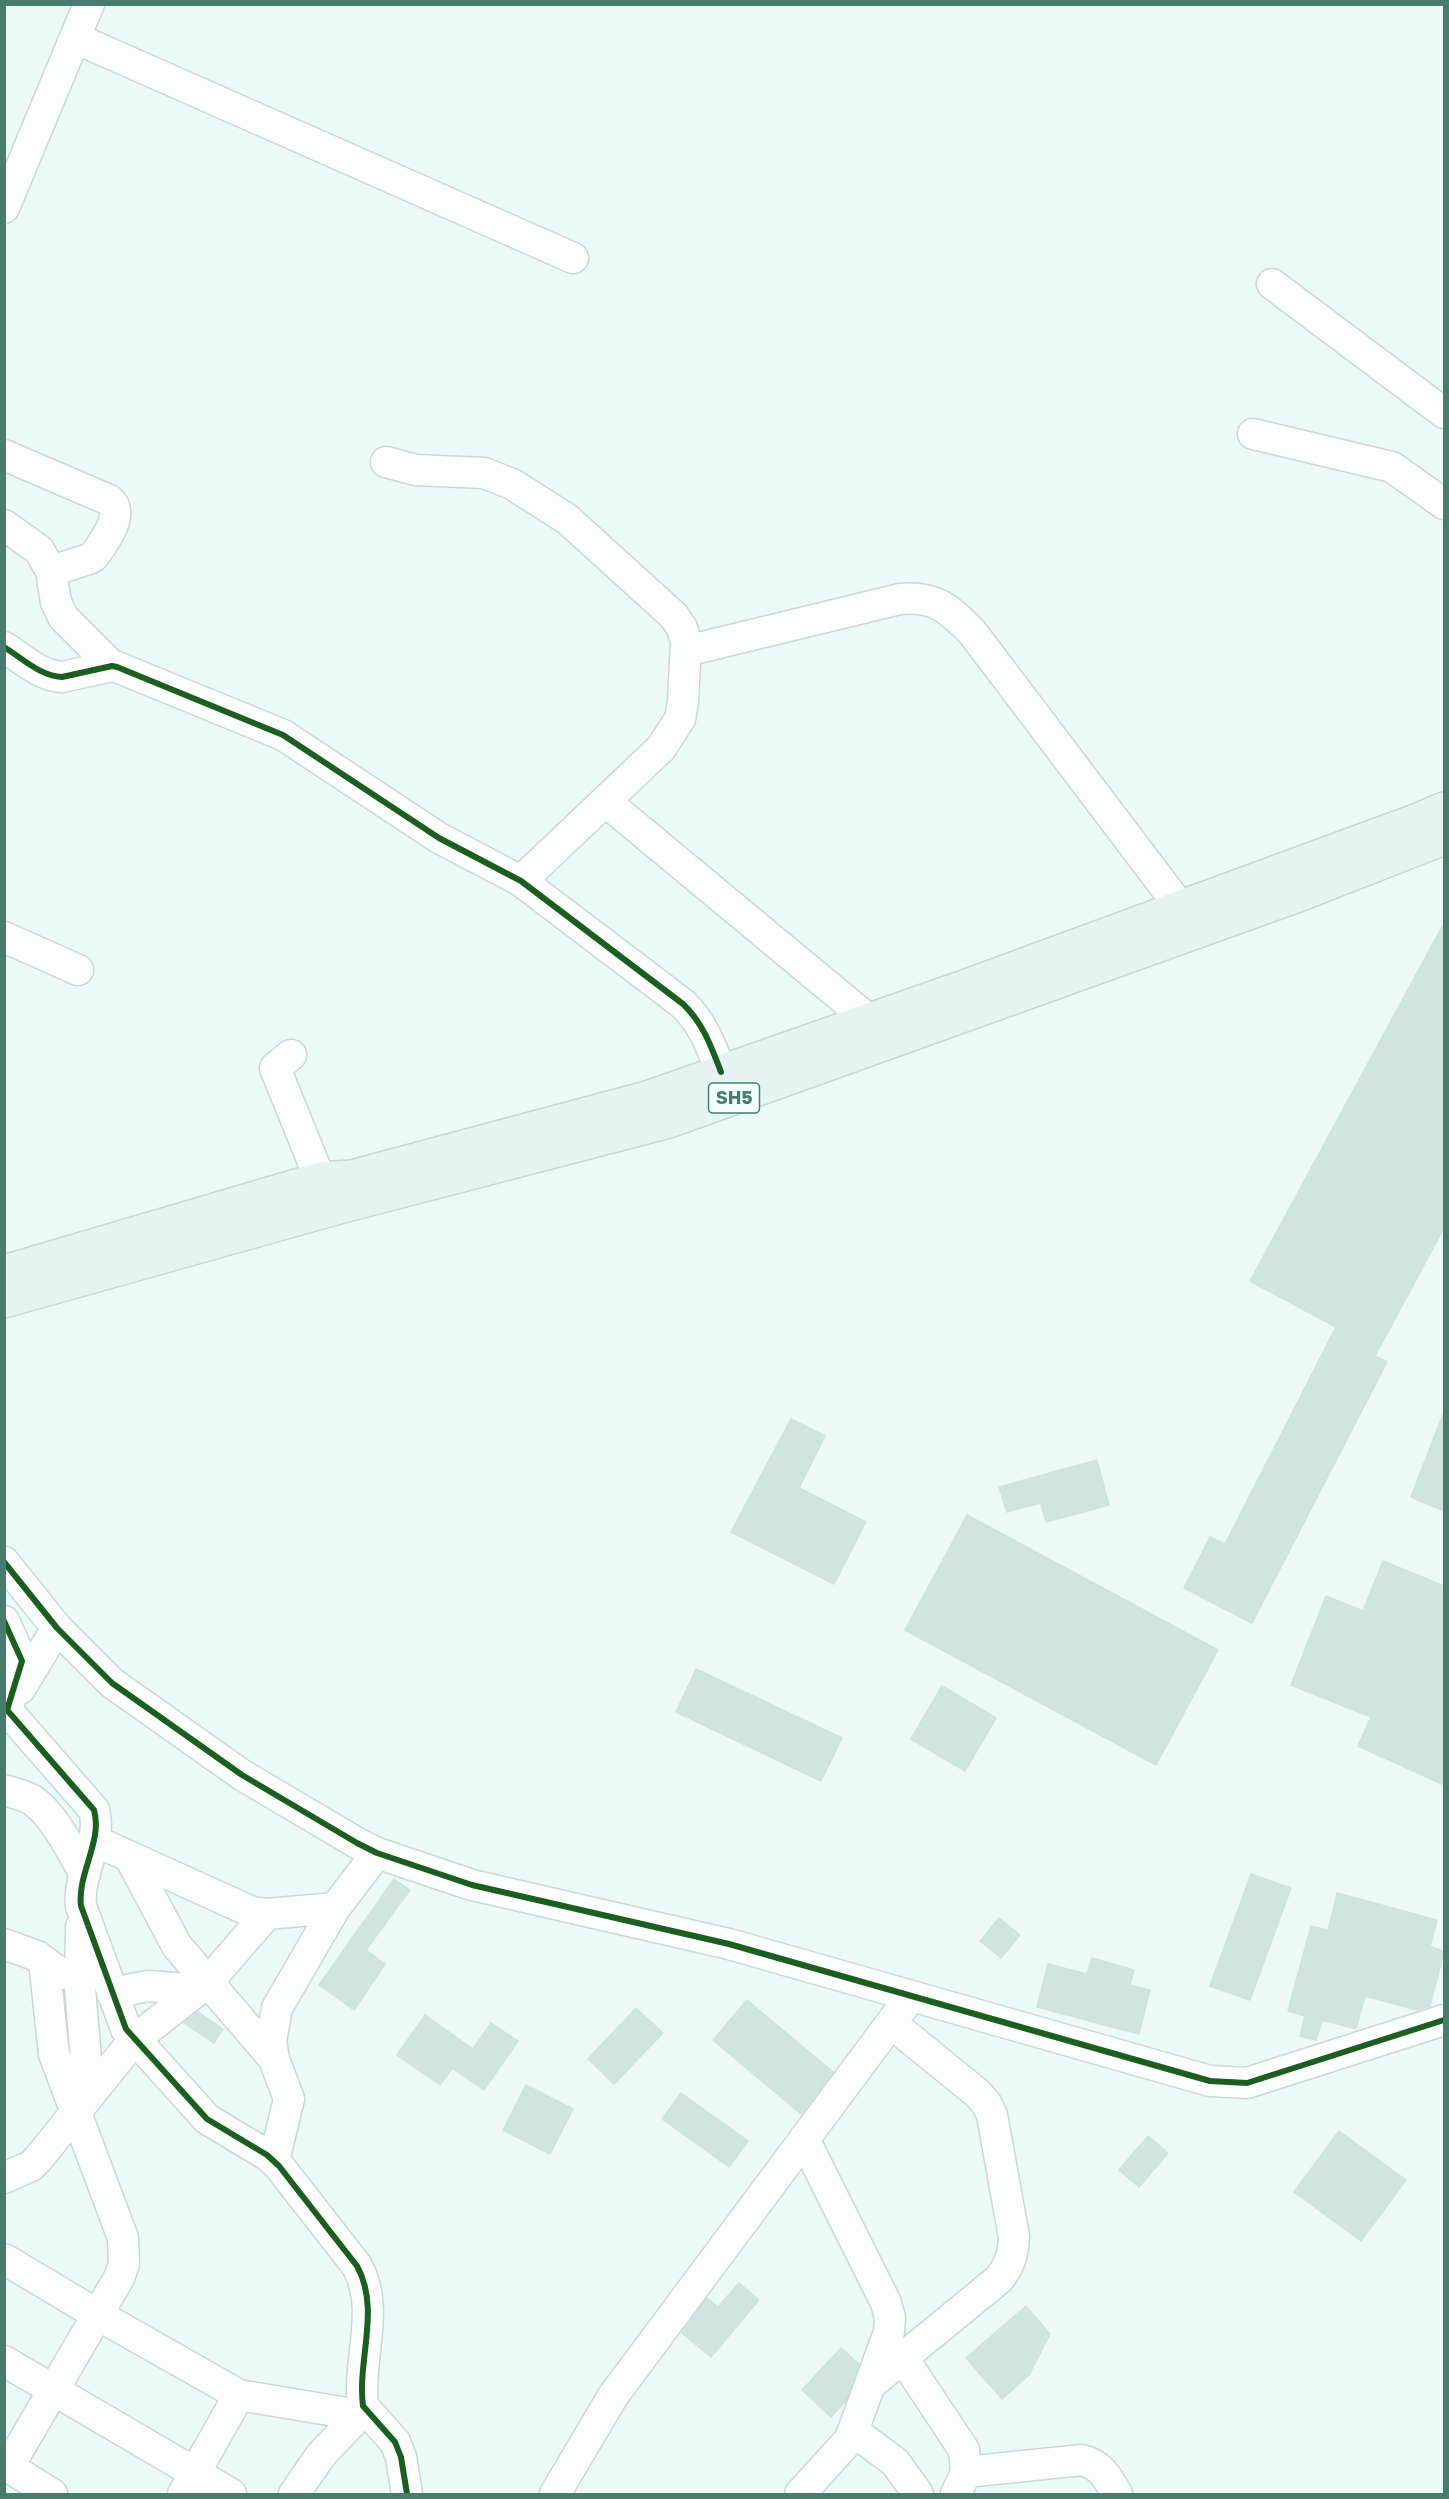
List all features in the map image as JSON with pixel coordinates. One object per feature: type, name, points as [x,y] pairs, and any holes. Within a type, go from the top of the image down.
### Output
[{"type":"main road","name":"SH5","points":[[4,1301],[339,1207],[669,1121],[1317,872],[1444,809]]},
{"type":"main road","name":"SH5","points":[[4,1272],[320,1179],[352,1177],[637,1101],[1181,908],[1444,838]]},
{"type":"street","points":[[4,208],[89,4]]},
{"type":"street","points":[[75,38],[573,258]]},
{"type":"street","points":[[1272,284],[1444,413]]},
{"type":"street","points":[[1253,434],[1392,467],[1403,472],[1444,504]]},
{"type":"street","points":[[4,455],[109,500],[117,511],[115,519],[94,556],[89,560],[51,571]]},
{"type":"street","points":[[386,462],[416,470],[484,473],[512,484],[567,519],[662,604],[682,628],[686,642],[683,702],[676,727],[661,747],[521,881]]},
{"type":"street","points":[[7,532],[39,550],[51,571],[56,602],[63,617],[111,666],[283,735],[438,838],[521,881],[689,1009],[703,1028],[721,1072]]},
{"type":"street","points":[[686,651],[900,599],[915,598],[936,601],[953,613],[972,632],[1181,908]]},
{"type":"street","points":[[4,647],[40,671],[54,676],[62,677],[111,666]]},
{"type":"street","points":[[604,801],[870,1020]]},
{"type":"street","points":[[4,938],[78,970]]},
{"type":"street","points":[[291,1054],[275,1068],[320,1179]]},
{"type":"street","points":[[4,1562],[57,1628],[112,1683],[242,1775],[377,1853],[472,1884],[729,1944],[1210,2081],[1229,2084],[1247,2083],[1266,2078],[1444,2020]]},
{"type":"street","points":[[4,1621],[22,1661],[6,1712]]},
{"type":"street","points":[[6,1712],[57,1628]]},
{"type":"street","points":[[6,1712],[94,1810],[96,1824],[81,1892],[82,2103]]},
{"type":"street","points":[[4,1790],[29,1798],[39,1805],[85,1874]]},
{"type":"street","points":[[93,1840],[252,1912],[267,1914],[335,1908]]},
{"type":"street","points":[[274,2160],[289,2099],[274,2059],[271,2041],[277,2008],[335,1908],[377,1853]]},
{"type":"street","points":[[129,1856],[169,1935],[203,1986],[274,2059]]},
{"type":"street","points":[[81,1906],[122,2017]]},
{"type":"street","points":[[122,2017],[203,1986],[267,1914]]},
{"type":"street","points":[[4,1944],[44,1961],[122,2017],[207,2119],[274,2160],[357,2266],[363,2276],[369,2302],[362,2399],[365,2416]]},
{"type":"street","points":[[44,1961],[54,2054],[82,2103],[125,2249],[124,2264],[119,2278],[55,2390],[7,2465],[52,2494]]},
{"type":"street","points":[[4,2178],[31,2166],[82,2103],[122,2017],[148,1986],[203,1986]]},
{"type":"street","points":[[555,2494],[613,2396],[911,1996]]},
{"type":"street","points":[[871,2384],[999,2279],[1009,2266],[1014,2237],[992,2115],[986,2103],[977,2093],[891,2023]]},
{"type":"street","points":[[800,2494],[841,2451],[853,2432],[889,2332],[890,2318],[886,2303],[804,2139]]},
{"type":"street","points":[[4,2259],[239,2395],[365,2416],[395,2442],[401,2457],[407,2494]]},
{"type":"street","points":[[903,2358],[964,2450],[961,2483],[1082,2460],[1093,2463],[1106,2474],[1117,2494]]},
{"type":"street","points":[[4,2361],[55,2390],[190,2484],[231,2494]]},
{"type":"street","points":[[190,2484],[239,2395]]},
{"type":"street","points":[[294,2494],[321,2455],[365,2416]]},
{"type":"street","points":[[853,2432],[895,2462],[918,2494]]},
{"type":"building","points":[[1444,923],[1444,1228],[1375,1356],[1387,1362],[1252,1623],[1184,1588],[1210,1537],[1225,1544],[1336,1327],[1250,1281]]},
{"type":"building","points":[[1444,1414],[1444,1511],[1411,1497]]},
{"type":"building","points":[[791,1419],[825,1436],[799,1488],[866,1522],[834,1584],[731,1532]]},
{"type":"building","points":[[1097,1460],[1109,1505],[1046,1522],[1041,1503],[1007,1512],[999,1487]]},
{"type":"building","points":[[967,1515],[1218,1650],[1156,1765],[905,1630]]},
{"type":"building","points":[[1383,1561],[1444,1586],[1444,1785],[1358,1746],[1371,1717],[1291,1685],[1326,1596],[1363,1611]]},
{"type":"building","points":[[696,1669],[842,1738],[821,1781],[676,1712]]},
{"type":"building","points":[[942,1686],[996,1718],[965,1771],[911,1739]]},
{"type":"building","points":[[1251,1874],[1291,1888],[1250,2000],[1210,1986]]},
{"type":"building","points":[[394,1879],[410,1890],[366,1950],[385,1964],[354,2010],[319,1985]]},
{"type":"building","points":[[1337,1893],[1437,1920],[1430,1946],[1444,1952],[1430,2006],[1417,2010],[1365,1996],[1356,2029],[1322,2020],[1316,2040],[1300,2036],[1305,2016],[1288,2011],[1311,1926],[1328,1930]]},
{"type":"building","points":[[999,1918],[1020,1935],[1001,1958],[980,1941]]},
{"type":"building","points":[[1092,1958],[1134,1970],[1130,1985],[1150,1990],[1139,2034],[1037,2007],[1048,1964],[1087,1974]]},
{"type":"building","points":[[747,2000],[833,2072],[801,2114],[713,2040]]},
{"type":"building","points":[[636,2008],[663,2033],[614,2084],[588,2059]]},
{"type":"building","points":[[198,2012],[223,2029],[214,2043],[184,2023]]},
{"type":"building","points":[[425,2015],[473,2049],[491,2023],[518,2041],[484,2090],[452,2068],[440,2085],[397,2055]]},
{"type":"building","points":[[526,2085],[573,2109],[550,2154],[503,2130]]},
{"type":"building","points":[[681,2093],[748,2141],[729,2167],[662,2119]]},
{"type":"building","points":[[1339,2131],[1406,2180],[1361,2241],[1294,2192]]},
{"type":"building","points":[[1148,2136],[1168,2153],[1139,2187],[1119,2170]]},
{"type":"building","points":[[739,2283],[759,2300],[711,2357],[682,2333],[707,2298],[718,2307]]},
{"type":"building","points":[[1026,2306],[1050,2334],[1029,2375],[1002,2399],[966,2358]]},
{"type":"building","points":[[841,2348],[859,2364],[846,2401],[831,2417],[802,2390]]},
{"type":"cycle path","points":[[4,647],[32,666],[54,676],[62,677],[112,666],[117,667],[283,735],[439,838],[521,881],[683,1004],[701,1027],[721,1072]]},
{"type":"cycle path","points":[[4,1562],[57,1628],[112,1683],[242,1775],[377,1853],[472,1885],[729,1944],[1210,2081],[1247,2083],[1444,2020]]},
{"type":"cycle path","points":[[4,1621],[22,1661],[7,1710],[94,1810],[95,1834],[83,1882],[81,1906],[126,2029],[207,2119],[267,2155],[279,2166],[357,2266],[364,2283],[368,2317],[363,2370],[363,2406],[395,2442],[401,2457],[407,2494]]}]
